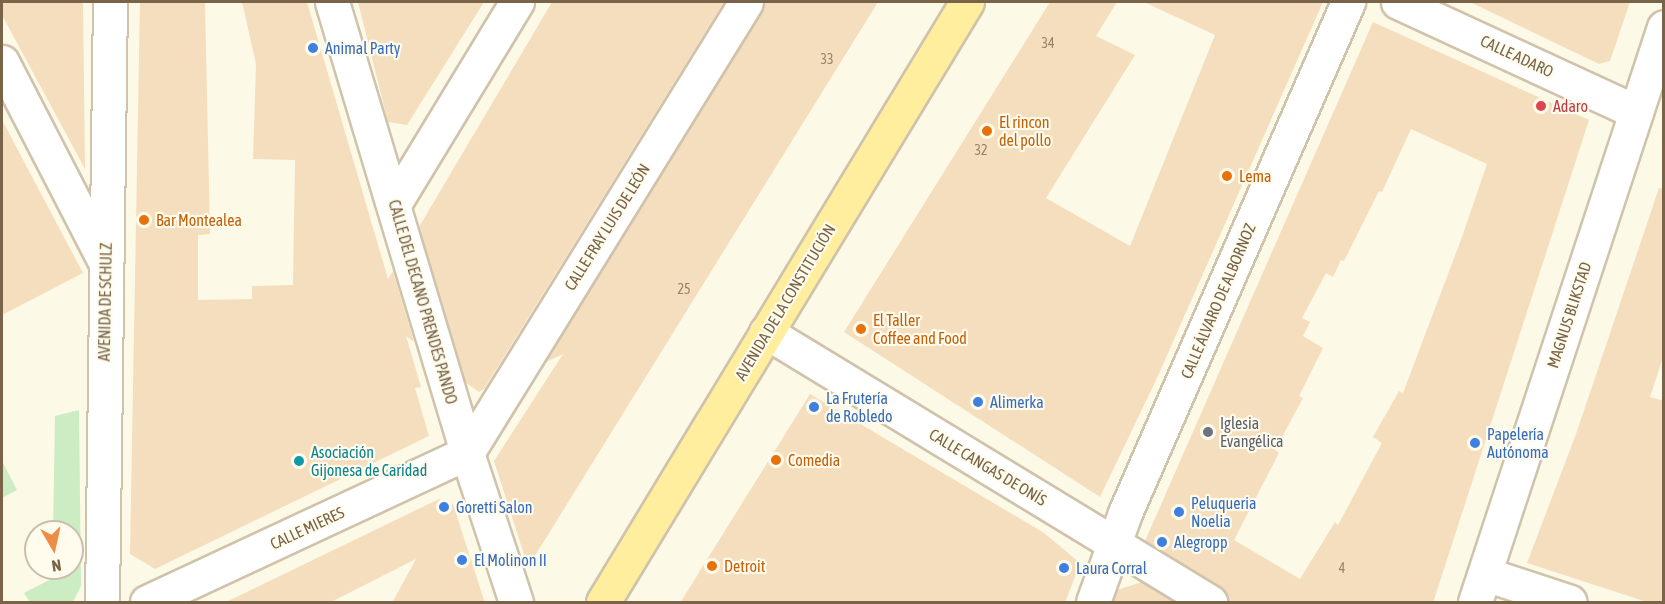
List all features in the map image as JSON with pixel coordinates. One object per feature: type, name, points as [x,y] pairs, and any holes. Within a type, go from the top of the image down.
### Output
[{"type":"main road","name":"AVENIDA DE LA CONSTITUCIÓN","points":[[603,603],[967,2]]},
{"type":"street","name":"AVENIDA DE SCHULZ","points":[[102,603],[110,2]]},
{"type":"street","name":"CALLE DEL DECANO PRENDES PANDO","points":[[332,2],[467,453],[516,603]]},
{"type":"street","points":[[394,204],[517,2]]},
{"type":"street","name":"CALLE FRAY LUIS DE LEÓN","points":[[467,453],[746,2]]},
{"type":"street","name":"CALLE ÁLVARO DE ALBORNOZ","points":[[1093,603],[1114,544],[1348,2]]},
{"type":"street","name":"CALLE ADARO","points":[[1398,2],[1636,112]]},
{"type":"street","name":"MAGNUS BLIKSTAD","points":[[1480,588],[1664,27]]},
{"type":"street","points":[[2,62],[106,264]]},
{"type":"street","name":"CALLE CANGAS DE ONÍS","points":[[766,332],[1210,603]]},
{"type":"street","name":"CALLE MIERES","points":[[147,603],[467,453]]},
{"type":"street","points":[[1480,588],[1569,603]]},
{"type":"green space","points":[[79,410],[80,520],[53,520],[55,416]]},
{"type":"green space","points":[[2,461],[17,490],[2,498]]},
{"type":"green space","points":[[49,580],[81,580],[81,586],[73,602],[30,602],[24,593]]},
{"type":"building","points":[[2,2],[83,2],[85,169],[2,15]]},
{"type":"building","points":[[140,2],[205,2],[210,234],[198,235],[198,300],[252,299],[252,286],[293,285],[295,160],[253,159],[256,64],[242,2],[307,2],[388,279],[393,271],[414,342],[406,336],[421,387],[415,388],[429,436],[155,569],[130,554]]},
{"type":"building","points":[[358,2],[484,2],[407,125],[388,122]]},
{"type":"building","points":[[552,2],[724,2],[484,389],[479,392],[465,382],[419,227]]},
{"type":"building","points":[[765,2],[878,2],[528,567],[494,461],[563,354],[546,362],[762,12]]},
{"type":"building","points":[[1050,2],[1117,2],[1096,36],[1135,55],[1046,198],[1130,246],[1215,35],[1144,2],[1323,2],[1157,378],[1100,497],[844,332]]},
{"type":"building","points":[[1470,2],[1630,2],[1610,61],[1599,64]]},
{"type":"building","points":[[1373,22],[1589,120],[1433,603],[1229,603],[1227,594],[1220,586],[1145,541]],"holes":[[[1411,129],[1487,164],[1403,393],[1399,391],[1373,437],[1382,443],[1338,525],[1335,522],[1300,579],[1234,540],[1279,453],[1275,450],[1303,398],[1299,396],[1323,348],[1303,336],[1310,322],[1302,318],[1326,273],[1333,277],[1341,260],[1344,261],[1379,191],[1382,192]]]},
{"type":"building","points":[[2,120],[83,273],[2,315]]},
{"type":"building","points":[[1659,188],[1664,189],[1664,354],[1650,397],[1664,401],[1664,603],[1650,603],[1527,563],[1576,434]]},
{"type":"building","points":[[810,394],[1044,533],[1080,563],[1065,603],[680,603]]},
{"type":"building","points":[[439,499],[453,504],[485,603],[392,603],[416,559],[329,603],[224,603]]},
{"type":"building","points":[[1142,582],[1175,603],[1113,603],[1117,590]]},
{"type":"place","name":"Animal Party","points":[[313,48]]},
{"type":"place","name":"Adaro","points":[[1541,106]]},
{"type":"place","name":"El rincon del pollo","points":[[987,131]]},
{"type":"place","name":"Lema","points":[[1227,176]]},
{"type":"place","name":"Bar Montealea","points":[[144,220]]},
{"type":"place","name":"El Taller Coffee and Food","points":[[861,329]]},
{"type":"place","name":"Alimerka","points":[[978,402]]},
{"type":"place","name":"La Frutería de Robledo","points":[[814,407]]},
{"type":"place","name":"Iglesia Evangélica","points":[[1208,432]]},
{"type":"place","name":"Papelería Autónoma","points":[[1475,443]]},
{"type":"place","name":"Comedia","points":[[776,460]]},
{"type":"place","name":"Asociación Gijonesa de Caridad","points":[[299,461]]},
{"type":"place","name":"Goretti Salon","points":[[444,507]]},
{"type":"place","name":"Peluqueria Noelia","points":[[1179,512]]},
{"type":"place","name":"Alegropp","points":[[1162,542]]},
{"type":"place","name":"El Molinon II","points":[[462,560]]},
{"type":"place","name":"Detroit","points":[[712,566]]},
{"type":"place","name":"Laura Corral","points":[[1064,568]]}]
